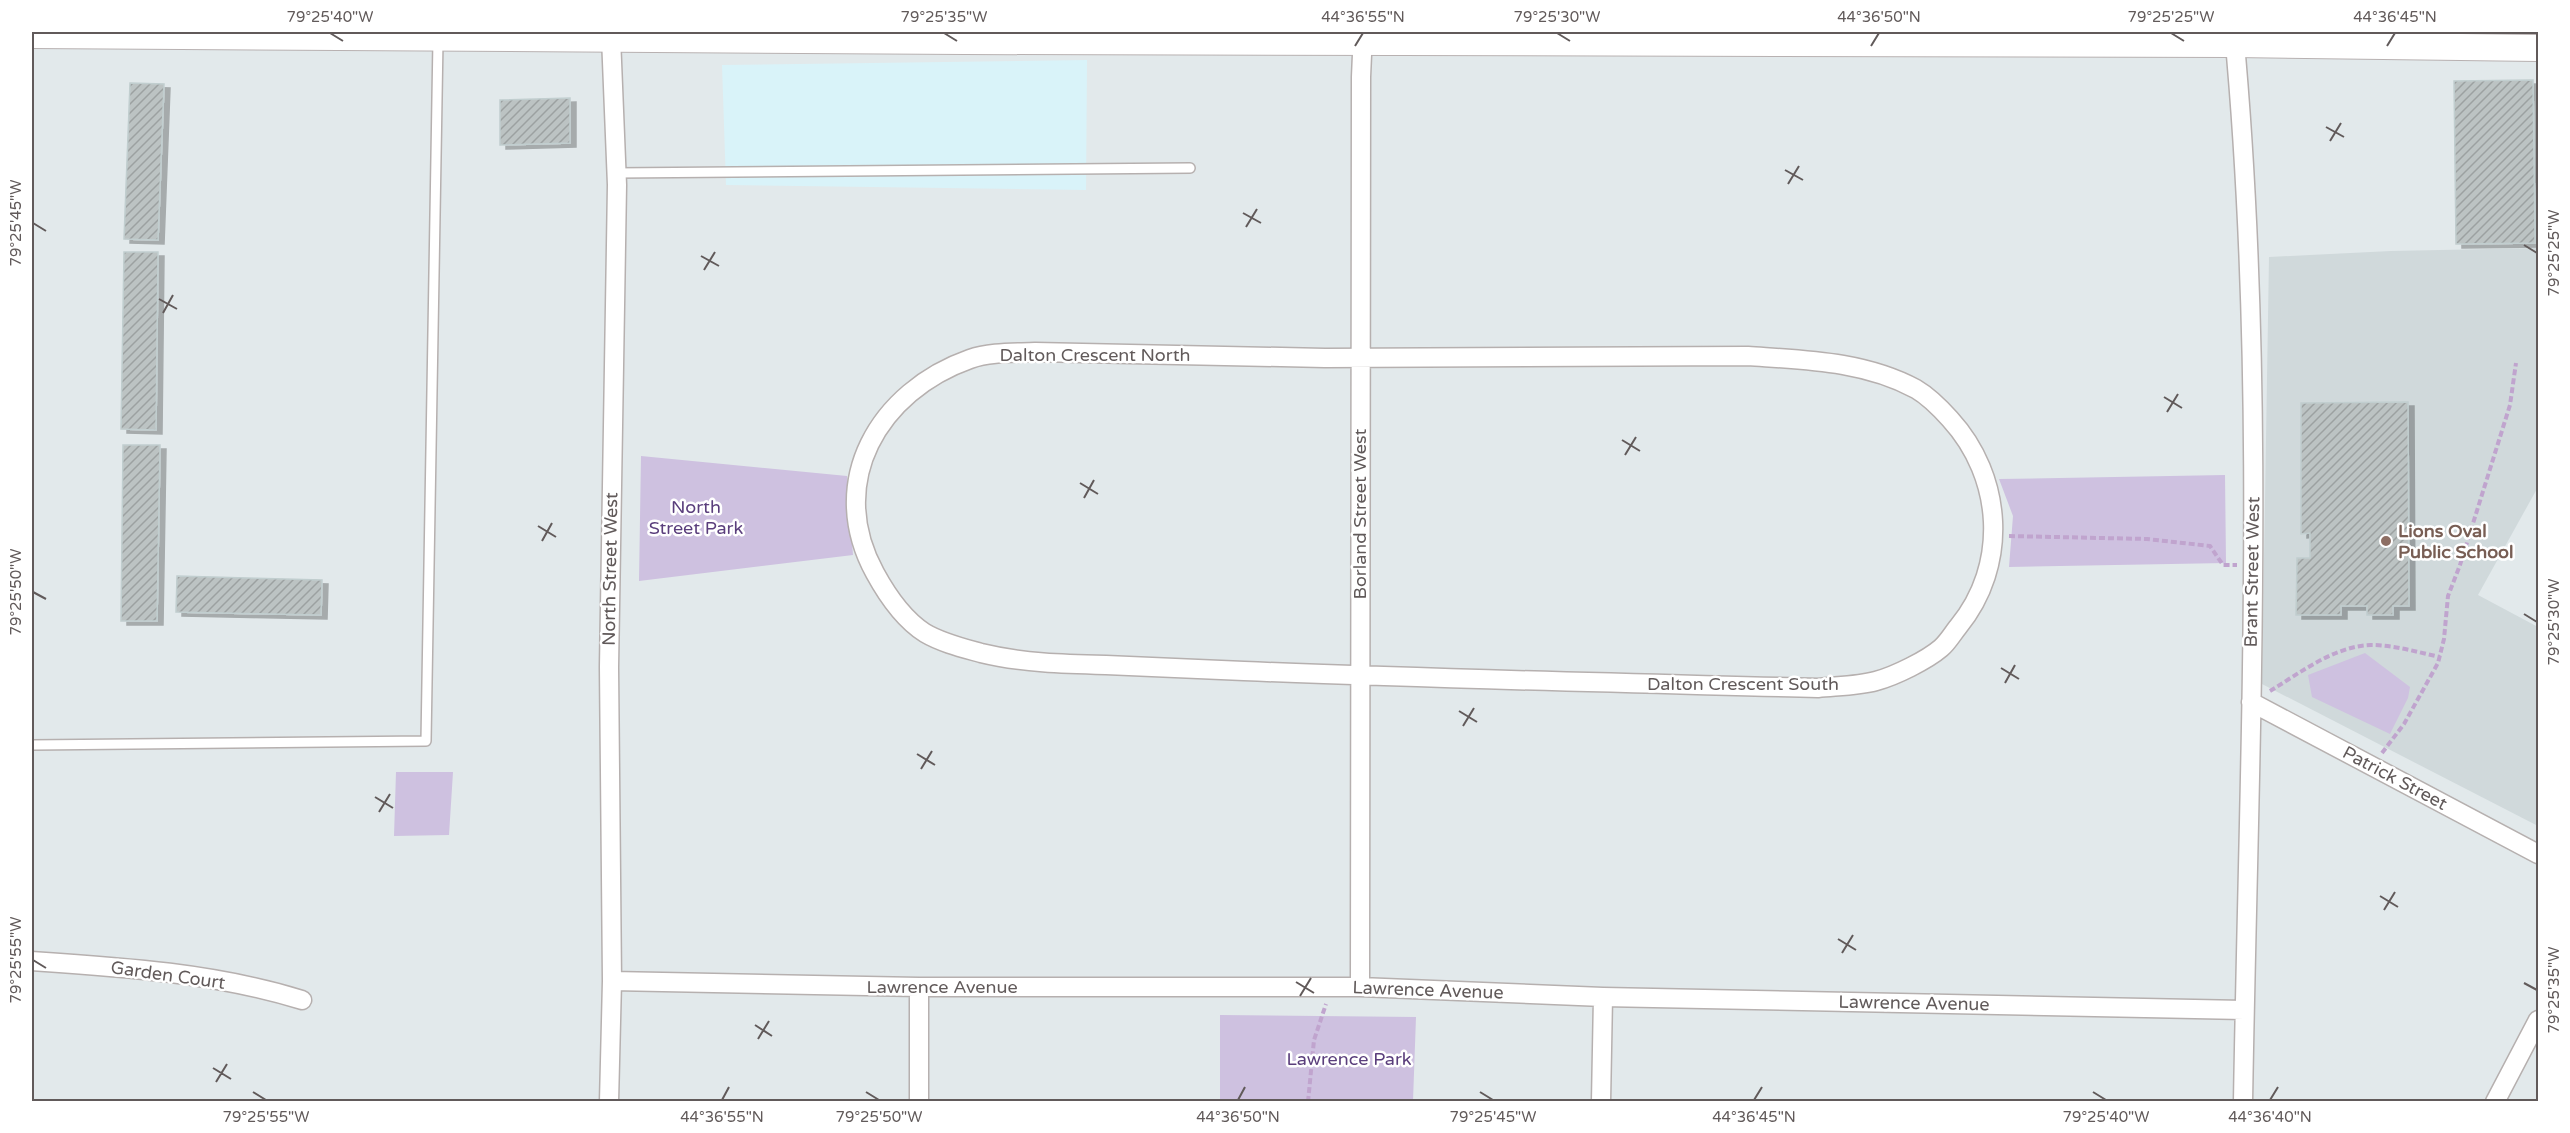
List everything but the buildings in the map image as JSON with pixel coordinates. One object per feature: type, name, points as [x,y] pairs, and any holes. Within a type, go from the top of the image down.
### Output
[{"type":"main road","points":[[32,35],[174,33],[438,38],[483,34],[954,41],[1363,36],[2235,38],[2538,48]]},
{"type":"street","name":"Borland Street West","points":[[1360,987],[1363,36]]},
{"type":"street","name":"North Street West","points":[[609,1101],[612,981],[609,668],[616,173],[611,37]]},
{"type":"street","name":"Brant Street West","points":[[2235,38],[2249,236],[2252,566],[2243,1101]]},
{"type":"street","name":"Dalton Crescent North","points":[[1360,676],[1054,663],[1009,658],[955,645],[925,633],[912,622],[883,587],[867,558],[857,529],[855,501],[858,475],[867,446],[898,402],[918,385],[973,358],[998,353],[1035,352],[1361,357]]},
{"type":"street","name":"Dalton Crescent South","points":[[1360,676],[1818,688],[1876,681],[1906,668],[1941,648],[1971,612],[1991,563],[1994,536],[1988,484],[1977,456],[1963,433],[1944,412],[1918,390],[1866,369],[1824,362],[1748,356],[1361,357]]},
{"type":"street","name":"Patrick Street","points":[[2251,702],[2538,854]]},
{"type":"street","name":"Garden Court","points":[[32,961],[133,968],[271,990],[302,1000]]},
{"type":"street","name":"Lawrence Avenue","points":[[612,981],[919,987],[1332,986],[1604,997],[2244,1010]]},
{"type":"street","points":[[919,987],[919,1101]]},
{"type":"street","points":[[1601,1101],[1604,997]]},
{"type":"street","points":[[2495,1101],[2538,1020]]},
{"type":"lane","points":[[32,745],[426,741],[438,38]]},
{"type":"lane","points":[[616,173],[1190,168]]},
{"type":"path","points":[[2371,765],[2404,724],[2428,684],[2440,657],[2448,596],[2460,565],[2510,405],[2516,363]]},
{"type":"path","points":[[1994,536],[2147,539],[2210,546],[2223,565],[2252,566]]},
{"type":"path","points":[[2251,702],[2333,654],[2351,648],[2388,646],[2440,657]]},
{"type":"path","points":[[1308,1101],[1314,1040],[1332,986]]},
{"type":"shaded area","points":[[1087,60],[1086,190],[726,185],[722,65]]},
{"type":"shaded area","name":"Lions Oval Public School","points":[[2538,248],[2538,487],[2478,595],[2538,627],[2538,826],[2262,684],[2269,257],[2391,251]]},
{"type":"green space","name":"North Street Park","points":[[641,456],[847,476],[853,555],[639,581]]},
{"type":"green space","points":[[2225,475],[2226,563],[2009,567],[2013,516],[1999,479]]},
{"type":"green space","points":[[2365,653],[2410,687],[2408,698],[2390,734],[2312,697],[2308,675]]},
{"type":"green space","points":[[396,772],[453,772],[449,835],[394,836]]},
{"type":"green space","name":"Lawrence Park","points":[[1220,1015],[1416,1017],[1413,1101],[1220,1101]]},
{"type":"place","name":"Lions Oval Public School","points":[[2386,541]]}]
